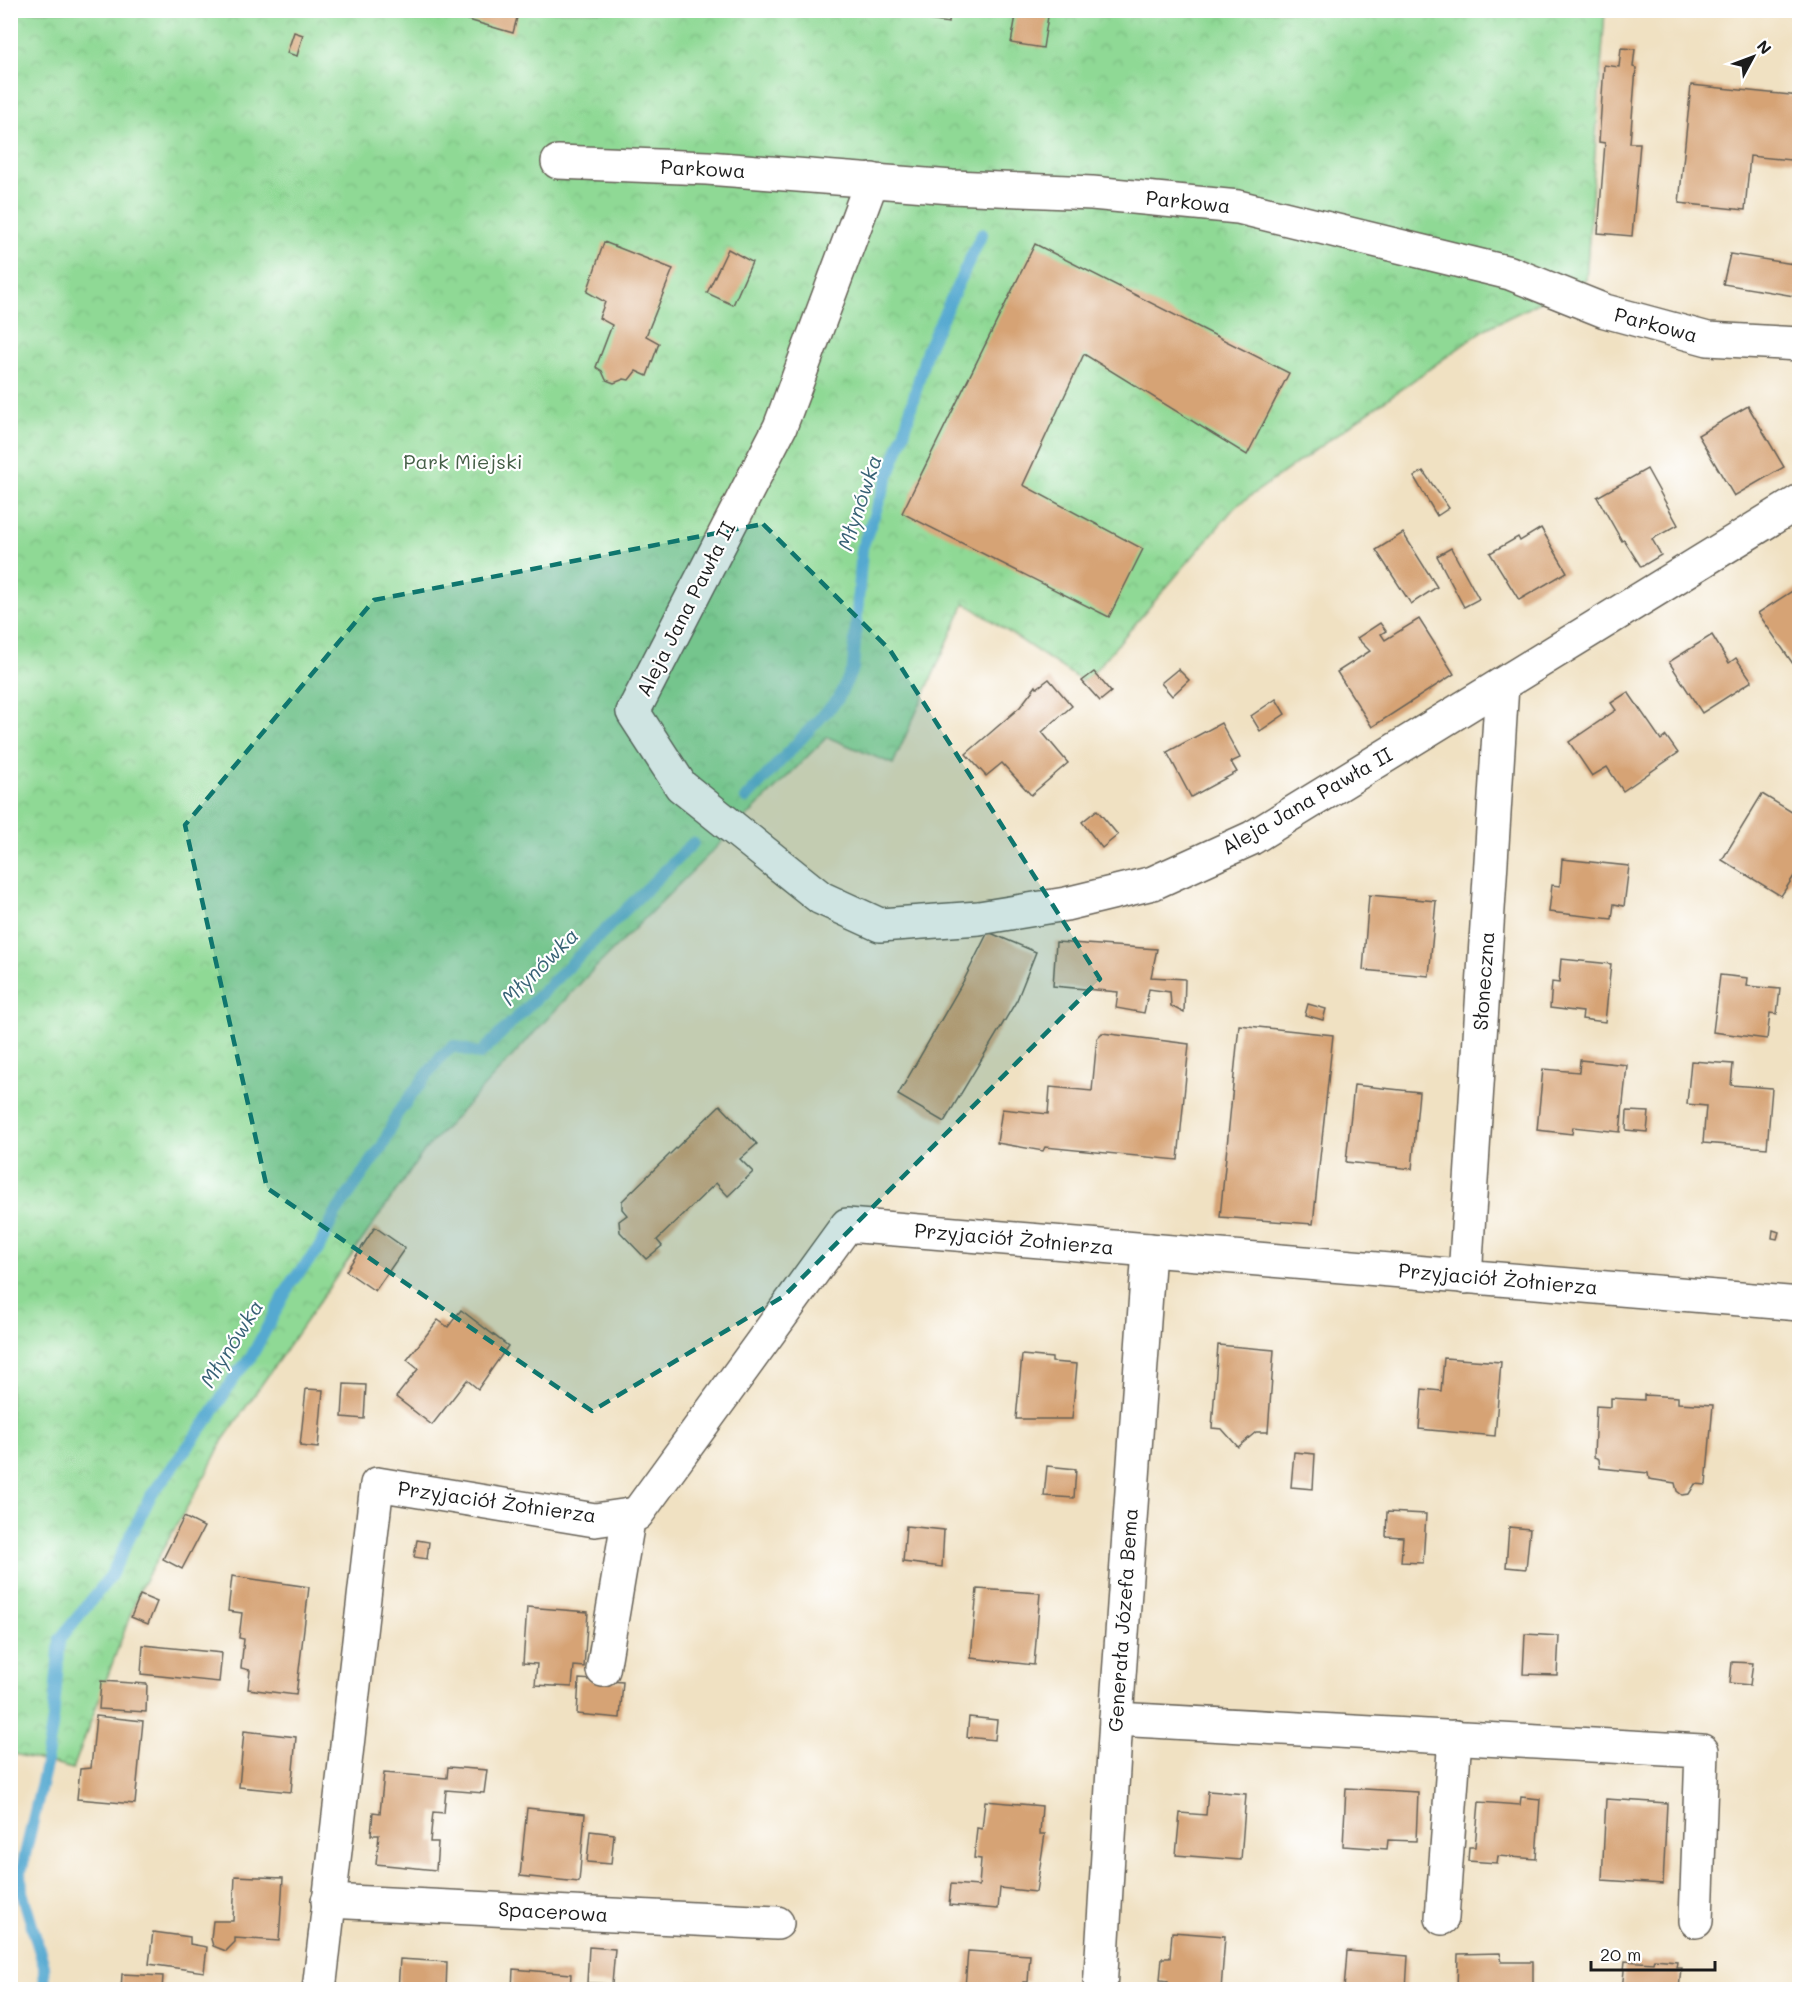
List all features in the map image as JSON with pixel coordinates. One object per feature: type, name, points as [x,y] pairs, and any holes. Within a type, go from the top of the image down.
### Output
[{"type":"street","name":"Parkowa","points":[[558,162],[707,168],[1092,193],[1238,207],[1509,273],[1605,311],[1708,339],[1800,344]]},
{"type":"street","name":"Aleja Jana Pawła II","points":[[872,180],[780,427],[633,712],[681,786],[821,898],[880,925],[979,918],[1066,904],[1153,883],[1252,838],[1800,501]]},
{"type":"street","name":"Słoneczna","points":[[1465,1276],[1502,685]]},
{"type":"street","name":"Przyjaciół Żołnierza","points":[[328,1900],[377,1484],[595,1520],[637,1514],[847,1225],[1800,1304]]},
{"type":"street","name":"Generała Józefa Bema","points":[[1100,1989],[1116,1719],[1149,1251]]},
{"type":"street","points":[[603,1670],[629,1515]]},
{"type":"street","points":[[1116,1719],[1702,1751],[1696,1921]]},
{"type":"street","points":[[1442,1918],[1455,1737]]},
{"type":"street","points":[[319,1989],[328,1900]]},
{"type":"street","name":"Spacerowa","points":[[328,1900],[777,1923]]},
{"type":"highlighted area","points":[[763,524],[890,650],[1100,979],[784,1296],[592,1411],[267,1188],[185,825],[374,600]]},
{"type":"green space","name":"Park Miejski","points":[[10,11],[1605,11],[1586,280],[1487,328],[1235,507],[1094,672],[1082,681],[965,603],[893,764],[827,737],[589,974],[424,1151],[223,1440],[140,1589],[73,1769],[10,1753]]},
{"type":"building","points":[[434,10],[519,10],[513,33]]},
{"type":"building","points":[[929,10],[950,10],[949,23],[928,20]]},
{"type":"building","points":[[1017,10],[1049,10],[1043,48],[1011,43]]},
{"type":"building","points":[[294,32],[303,35],[297,56],[287,53]]},
{"type":"building","points":[[1621,48],[1635,49],[1633,67],[1636,68],[1630,143],[1640,143],[1632,236],[1598,233],[1605,143],[1599,142],[1604,65],[1619,67]]},
{"type":"building","points":[[1691,85],[1800,96],[1800,161],[1750,156],[1745,210],[1679,203]]},
{"type":"building","points":[[604,242],[673,269],[646,336],[659,343],[647,376],[636,371],[629,380],[624,379],[614,383],[606,380],[602,371],[596,367],[612,325],[599,318],[605,302],[587,292]]},
{"type":"building","points":[[1035,244],[1289,373],[1247,455],[1084,354],[1023,485],[1143,549],[1109,617],[902,513]]},
{"type":"building","points":[[728,249],[752,262],[733,305],[707,293]]},
{"type":"building","points":[[1730,254],[1800,265],[1800,297],[1723,284]]},
{"type":"building","points":[[1800,385],[1800,404],[1795,392]]},
{"type":"building","points":[[1748,406],[1784,467],[1734,496],[1698,435]]},
{"type":"building","points":[[1647,469],[1678,525],[1652,539],[1661,555],[1641,567],[1624,540],[1622,541],[1597,497]]},
{"type":"building","points":[[1423,471],[1449,508],[1437,516],[1414,477]]},
{"type":"building","points":[[1541,528],[1567,572],[1519,600],[1490,553],[1518,537],[1520,541]]},
{"type":"building","points":[[1403,533],[1437,587],[1411,604],[1376,550]]},
{"type":"building","points":[[1451,548],[1479,599],[1464,607],[1437,556]]},
{"type":"building","points":[[1800,586],[1800,674],[1758,613]]},
{"type":"building","points":[[1419,619],[1454,674],[1372,727],[1337,672],[1370,651],[1357,638],[1380,623],[1386,631],[1381,634],[1385,640]]},
{"type":"building","points":[[1712,635],[1729,663],[1736,658],[1752,681],[1702,713],[1669,662]]},
{"type":"building","points":[[1178,669],[1189,680],[1172,696],[1161,683]]},
{"type":"building","points":[[1094,672],[1111,692],[1100,701],[1082,681]]},
{"type":"building","points":[[1049,679],[1072,706],[1042,732],[1068,763],[1031,795],[1002,763],[986,776],[966,754],[1020,707],[1036,686],[1037,688]]},
{"type":"building","points":[[1628,692],[1661,740],[1666,736],[1678,753],[1623,791],[1607,767],[1592,776],[1569,742],[1616,710],[1611,703]]},
{"type":"building","points":[[1276,699],[1285,714],[1260,731],[1251,716]]},
{"type":"building","points":[[1221,723],[1240,758],[1231,762],[1237,772],[1191,797],[1167,752]]},
{"type":"building","points":[[1762,794],[1800,817],[1800,867],[1781,896],[1722,860]]},
{"type":"building","points":[[1097,810],[1118,835],[1102,848],[1082,822]]},
{"type":"building","points":[[1562,859],[1629,866],[1624,906],[1614,904],[1612,919],[1549,912],[1552,885],[1560,886]]},
{"type":"building","points":[[1369,895],[1436,901],[1429,976],[1363,970]]},
{"type":"building","points":[[988,932],[1036,952],[1017,1000],[944,1122],[898,1095],[964,980]]},
{"type":"building","points":[[1056,942],[1157,949],[1151,977],[1185,979],[1184,1013],[1171,1006],[1170,992],[1149,989],[1144,1013],[1116,1008],[1118,992],[1053,986]]},
{"type":"building","points":[[1561,959],[1611,964],[1605,1022],[1582,1019],[1583,1012],[1550,1008],[1552,982],[1559,983]]},
{"type":"building","points":[[1720,975],[1748,978],[1747,986],[1780,989],[1777,1014],[1770,1013],[1767,1039],[1713,1032]]},
{"type":"building","points":[[1308,1004],[1326,1009],[1323,1020],[1305,1015]]},
{"type":"building","points":[[1239,1025],[1333,1035],[1313,1224],[1220,1217]]},
{"type":"building","points":[[1102,1033],[1189,1044],[1178,1160],[1045,1147],[1043,1151],[997,1143],[1002,1109],[1048,1114],[1050,1087],[1092,1091],[1097,1038]]},
{"type":"building","points":[[1580,1060],[1627,1065],[1620,1132],[1573,1127],[1572,1134],[1537,1130],[1543,1069],[1579,1072]]},
{"type":"building","points":[[1691,1061],[1733,1064],[1731,1085],[1772,1088],[1767,1148],[1703,1143],[1706,1106],[1687,1104]]},
{"type":"building","points":[[1354,1085],[1419,1092],[1412,1169],[1346,1162]]},
{"type":"building","points":[[720,1105],[757,1144],[740,1159],[753,1172],[728,1196],[716,1183],[657,1240],[662,1246],[646,1259],[620,1232],[619,1221],[627,1215],[622,1209],[622,1201]]},
{"type":"building","points":[[1627,1111],[1649,1112],[1647,1132],[1626,1130]]},
{"type":"building","points":[[375,1227],[405,1248],[375,1291],[346,1271]]},
{"type":"building","points":[[1773,1230],[1779,1232],[1777,1239],[1772,1238]]},
{"type":"building","points":[[461,1310],[508,1346],[478,1389],[467,1380],[432,1425],[396,1397],[418,1369],[407,1360],[438,1320],[448,1327]]},
{"type":"building","points":[[1218,1345],[1274,1350],[1268,1432],[1256,1432],[1238,1447],[1222,1429],[1212,1428]]},
{"type":"building","points":[[1022,1355],[1052,1358],[1052,1362],[1077,1364],[1072,1419],[1016,1419]]},
{"type":"building","points":[[1444,1358],[1501,1362],[1495,1436],[1419,1429],[1422,1389],[1441,1391]]},
{"type":"building","points":[[344,1384],[366,1385],[364,1419],[342,1417]]},
{"type":"building","points":[[306,1389],[323,1390],[318,1448],[300,1446]]},
{"type":"building","points":[[1644,1395],[1678,1397],[1678,1403],[1713,1405],[1706,1485],[1695,1484],[1689,1494],[1682,1495],[1677,1491],[1675,1483],[1649,1479],[1648,1473],[1600,1468],[1599,1459],[1594,1457],[1596,1406],[1611,1407],[1611,1398],[1644,1400]]},
{"type":"building","points":[[1294,1452],[1315,1454],[1313,1489],[1291,1487]]},
{"type":"building","points":[[1047,1466],[1076,1469],[1074,1498],[1044,1496]]},
{"type":"building","points":[[1387,1512],[1426,1514],[1423,1563],[1401,1562],[1403,1537],[1386,1536]]},
{"type":"building","points":[[184,1517],[204,1527],[182,1569],[163,1559]]},
{"type":"building","points":[[906,1526],[944,1530],[942,1567],[903,1562]]},
{"type":"building","points":[[1509,1527],[1530,1529],[1526,1569],[1506,1567]]},
{"type":"building","points":[[417,1540],[429,1542],[427,1559],[414,1557]]},
{"type":"building","points":[[232,1576],[309,1587],[296,1695],[248,1689],[250,1670],[241,1668],[244,1639],[239,1638],[242,1613],[228,1611]]},
{"type":"building","points":[[977,1589],[1040,1593],[1034,1665],[971,1658]]},
{"type":"building","points":[[140,1595],[157,1602],[148,1624],[131,1617]]},
{"type":"building","points":[[527,1607],[588,1612],[584,1667],[574,1666],[572,1687],[535,1685],[537,1664],[523,1663]]},
{"type":"building","points":[[1525,1634],[1559,1636],[1557,1675],[1523,1674]]},
{"type":"building","points":[[143,1645],[222,1653],[219,1682],[141,1674]]},
{"type":"building","points":[[1732,1662],[1753,1663],[1750,1685],[1730,1683]]},
{"type":"building","points":[[579,1679],[623,1682],[620,1718],[577,1714]]},
{"type":"building","points":[[101,1681],[147,1684],[146,1712],[99,1709]]},
{"type":"building","points":[[96,1716],[143,1721],[135,1804],[77,1799],[80,1769],[91,1768]]},
{"type":"building","points":[[969,1717],[997,1720],[995,1740],[967,1737]]},
{"type":"building","points":[[244,1731],[296,1737],[291,1792],[239,1787]]},
{"type":"building","points":[[448,1767],[487,1770],[484,1793],[446,1790],[444,1813],[433,1812],[430,1842],[438,1842],[436,1870],[376,1864],[379,1835],[371,1835],[373,1812],[380,1813],[384,1773],[447,1778]]},
{"type":"building","points":[[1346,1788],[1418,1792],[1416,1841],[1388,1840],[1387,1849],[1343,1846]]},
{"type":"building","points":[[1208,1791],[1246,1794],[1241,1860],[1176,1855],[1180,1813],[1206,1815]]},
{"type":"building","points":[[1521,1797],[1540,1799],[1536,1859],[1498,1856],[1497,1863],[1468,1861],[1469,1847],[1475,1847],[1479,1802],[1520,1805]]},
{"type":"building","points":[[1606,1799],[1667,1803],[1663,1884],[1602,1880]]},
{"type":"building","points":[[985,1801],[1042,1806],[1040,1834],[1045,1834],[1036,1892],[1000,1888],[998,1909],[949,1905],[951,1884],[979,1886],[981,1859],[974,1858],[977,1828],[982,1829]]},
{"type":"building","points":[[527,1808],[585,1814],[579,1882],[520,1876]]},
{"type":"building","points":[[590,1831],[614,1834],[611,1864],[587,1862]]},
{"type":"building","points":[[235,1876],[283,1878],[279,1941],[235,1938],[235,1942],[226,1951],[213,1946],[211,1939],[213,1921],[233,1921]]},
{"type":"building","points":[[153,1932],[190,1937],[190,1944],[207,1947],[204,1972],[149,1964]]},
{"type":"building","points":[[1172,1932],[1225,1936],[1221,1990],[1167,1990],[1168,1981],[1160,1980],[1162,1958],[1170,1958]]},
{"type":"building","points":[[589,1947],[615,1949],[612,1984],[587,1983]]},
{"type":"building","points":[[968,1951],[1030,1955],[1028,1982],[1023,1982],[1023,1990],[960,1990],[960,1986],[965,1987]]},
{"type":"building","points":[[1347,1951],[1408,1956],[1406,1990],[1344,1990]]},
{"type":"building","points":[[1500,1953],[1502,1962],[1533,1962],[1533,1990],[1457,1990],[1458,1954]]},
{"type":"building","points":[[400,1959],[447,1962],[446,1990],[398,1990]]},
{"type":"building","points":[[1654,1959],[1677,1961],[1676,1967],[1681,1967],[1679,1990],[1622,1990],[1625,1961],[1653,1963]]},
{"type":"building","points":[[513,1969],[571,1974],[570,1990],[512,1990]]},
{"type":"building","points":[[122,1974],[163,1976],[162,1990],[121,1990]]},
{"type":"building","points":[[690,1981],[752,1988],[752,1990],[689,1990]]},
{"type":"waterway","name":"Młynówka","points":[[746,798],[838,699],[853,668],[862,548],[904,433],[927,350],[982,234]]},
{"type":"waterway","name":"Młynówka","points":[[45,1990],[44,1966],[22,1892],[21,1872],[45,1769],[53,1720],[60,1639],[110,1577],[150,1497],[209,1418],[237,1373],[250,1359],[292,1281],[318,1250],[335,1214],[383,1145],[397,1114],[442,1055],[454,1046],[480,1054],[693,843]]}]
